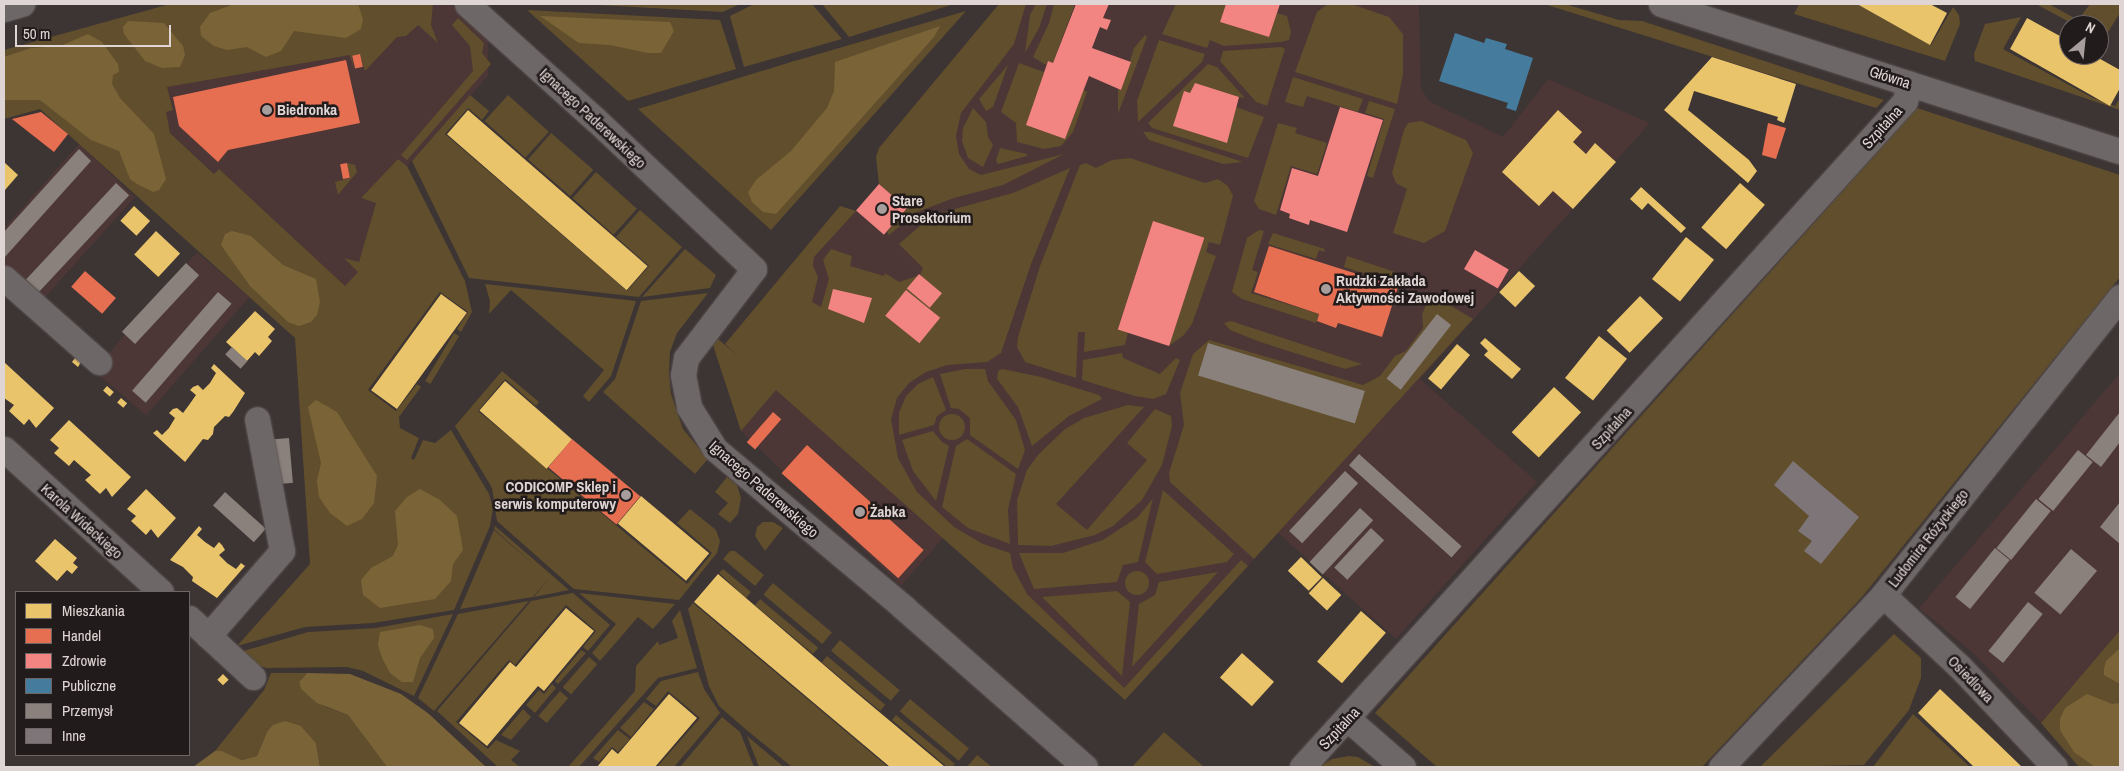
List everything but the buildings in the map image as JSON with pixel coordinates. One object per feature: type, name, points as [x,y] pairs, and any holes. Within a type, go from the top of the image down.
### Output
[{"type":"street","points":[[4,8],[22,4]]},
{"type":"street","name":"Ignacego Paderewskiego","points":[[466,4],[754,269],[686,358],[683,375],[689,407],[715,449],[903,607],[1086,767]]},
{"type":"street","name":"Główna","points":[[1661,4],[2120,151]]},
{"type":"street","name":"Szpitalna","points":[[1302,767],[1348,720],[1905,101],[1909,83]]},
{"type":"street","points":[[4,278],[99,362]]},
{"type":"street","name":"Ludomira Różyckiego","points":[[1721,767],[1883,595],[2120,297]]},
{"type":"street","points":[[208,636],[282,550],[257,419]]},
{"type":"street","name":"Karola Wideckiego","points":[[4,449],[160,591]]},
{"type":"street","name":"Osiedlowa","points":[[1883,595],[1959,666],[2054,767]]},
{"type":"street","points":[[190,619],[252,677]]},
{"type":"street","points":[[1348,720],[1403,767]]},
{"type":"shaded area","points":[[170,4],[433,4],[431,25],[438,43],[418,25],[406,36],[397,37],[365,71],[360,55],[352,56],[354,70],[350,55],[167,87],[173,110],[166,112],[170,133],[214,174],[219,169],[345,286],[358,272],[344,258],[359,262],[376,203],[361,198],[398,159],[407,166],[465,281],[472,312],[461,332],[457,329],[468,312],[440,292],[368,390],[396,411],[417,384],[421,387],[399,417],[400,428],[419,438],[411,458],[414,460],[423,440],[435,443],[451,430],[489,494],[493,508],[490,526],[454,610],[373,623],[305,627],[237,646],[310,564],[295,338],[40,109],[4,119],[4,50]]},
{"type":"shaded area","points":[[234,4],[358,4],[363,19],[361,29],[346,38],[294,31],[281,51],[266,57],[247,47],[227,50],[214,46],[201,36],[200,27],[210,13]]},
{"type":"shaded area","points":[[404,4],[451,4],[488,37],[488,76],[407,166],[398,159],[361,198],[376,203],[359,262],[345,259],[359,272],[345,287],[219,169],[215,174],[128,95]]},
{"type":"shaded area","points":[[580,4],[740,4],[723,12]]},
{"type":"shaded area","points":[[754,4],[812,4],[842,39],[744,67],[730,16]]},
{"type":"shaded area","points":[[822,4],[954,4],[849,37]]},
{"type":"shaded area","points":[[999,4],[1419,4],[1421,88],[1429,101],[1503,137],[1548,79],[1650,123],[1420,379],[1537,482],[1396,639],[1278,533],[1125,700],[944,537],[901,586],[741,431],[776,390],[725,344],[840,206],[856,211],[885,235],[907,208],[879,148]]},
{"type":"shaded area","points":[[999,4],[1026,4],[1014,44],[961,113],[956,136],[959,154],[969,169],[981,175],[1064,154],[1003,185],[954,198],[917,212],[889,235],[887,232],[907,208],[879,184],[876,157],[879,148]]},
{"type":"shaded area","points":[[1036,4],[1047,4],[1039,28],[1025,53],[1030,15]]},
{"type":"shaded area","points":[[1054,4],[1075,4],[1053,63],[1048,61],[1046,65],[1033,57],[1049,23]]},
{"type":"shaded area","points":[[1176,4],[1226,4],[1220,22],[1269,37],[1277,13],[1287,16],[1291,32],[1289,40],[1224,46],[1210,40],[1207,48],[1162,34]]},
{"type":"shaded area","points":[[1328,4],[1351,4],[1389,17],[1403,34],[1403,74],[1397,104],[1295,72],[1317,12]]},
{"type":"shaded area","points":[[1544,4],[1565,4],[1619,20],[1642,21],[1884,100],[1876,108]]},
{"type":"shaded area","points":[[1799,4],[1857,4],[1931,45],[1953,7],[1959,15],[1960,24],[1945,61],[1794,14]]},
{"type":"shaded area","points":[[2036,4],[2049,4],[2069,15],[2059,16]]},
{"type":"shaded area","points":[[2090,4],[2120,4],[2120,13],[2109,30],[2109,15],[2082,15]]},
{"type":"shaded area","points":[[527,10],[720,20],[736,69],[628,101]]},
{"type":"shaded area","points":[[966,11],[771,230],[638,109],[791,62]]},
{"type":"shaded area","points":[[540,16],[670,22],[674,31],[661,53],[648,53],[610,45],[579,43]]},
{"type":"shaded area","points":[[2021,17],[2003,49],[2091,97],[2115,106],[2120,98],[2120,110],[1975,61],[1974,54],[1985,24]]},
{"type":"shaded area","points":[[458,18],[484,43],[482,53],[491,64],[407,160],[401,155],[473,71],[470,46],[452,25]]},
{"type":"shaded area","points":[[128,21],[164,23],[183,46],[185,55],[180,67],[162,68],[145,61],[124,34],[123,27]]},
{"type":"shaded area","points":[[940,26],[934,37],[776,214],[763,212],[752,202],[748,192],[757,179],[791,151],[827,108],[834,91],[835,62]]},
{"type":"shaded area","points":[[88,34],[102,42],[118,64],[119,72],[113,75],[112,84],[120,98],[154,134],[166,179],[159,190],[153,192],[130,179],[119,151],[91,140],[40,100],[4,100],[4,57],[31,48],[60,46]]},
{"type":"shaded area","points":[[1145,35],[1147,37],[1118,114],[1118,89],[1121,90],[1134,48]]},
{"type":"shaded area","points":[[1159,40],[1205,54],[1202,62],[1138,122],[1137,101]]},
{"type":"shaded area","points":[[1282,47],[1285,49],[1267,106],[1256,102],[1220,61],[1223,51]]},
{"type":"shaded area","points":[[1019,63],[1044,72],[1027,125],[1065,139],[1083,90],[1087,92],[1073,132],[1061,146],[1044,149],[1017,142],[1016,123],[1001,112]]},
{"type":"shaded area","points":[[1208,64],[1217,67],[1245,98],[1239,97],[1236,107],[1264,117],[1248,158],[1152,128],[1148,123]]},
{"type":"shaded area","points":[[1008,65],[993,107],[986,111],[979,99]]},
{"type":"shaded area","points":[[1293,77],[1363,99],[1358,112],[1307,96],[1303,107],[1285,102]]},
{"type":"shaded area","points":[[470,95],[489,111],[482,120],[468,108],[445,134],[627,291],[649,266],[616,237],[640,210],[682,247],[639,297],[469,278],[412,161]]},
{"type":"shaded area","points":[[508,95],[549,132],[525,158],[485,121]]},
{"type":"shaded area","points":[[1369,101],[1395,109],[1373,178],[1367,176],[1384,119],[1365,113]]},
{"type":"shaded area","points":[[973,108],[986,122],[988,137],[993,145],[983,167],[968,158],[962,141],[963,128]]},
{"type":"shaded area","points":[[1917,108],[2120,175],[2120,277],[1862,597],[1702,767],[1437,767],[1375,713]]},
{"type":"shaded area","points":[[1421,121],[1466,140],[1473,153],[1445,231],[1424,243],[1393,233],[1407,189],[1396,183],[1392,173],[1404,130],[1408,123]]},
{"type":"shaded area","points":[[1278,123],[1297,128],[1295,133],[1327,143],[1317,174],[1291,166],[1276,215],[1259,209],[1254,201]]},
{"type":"shaded area","points":[[1143,132],[1150,132],[1243,162],[1223,164],[1149,140]]},
{"type":"shaded area","points":[[551,133],[593,170],[570,196],[528,159]]},
{"type":"shaded area","points":[[79,144],[135,197],[43,300],[4,266],[4,228]]},
{"type":"shaded area","points":[[1000,148],[1027,154],[1027,156],[998,164],[996,160]]},
{"type":"shaded area","points":[[1130,158],[1205,183],[1218,179],[1228,186],[1233,196],[1220,245],[1209,242],[1206,252],[1216,256],[1192,324],[1184,335],[1170,345],[1153,221],[1118,328],[1128,332],[1125,345],[1084,352],[1085,332],[1078,332],[1076,378],[1025,362],[1017,347],[1018,337],[1040,266],[1080,165],[1086,163],[1096,168],[1112,160]]},
{"type":"shaded area","points":[[347,163],[355,165],[357,172],[338,195],[335,182],[350,178]]},
{"type":"shaded area","points":[[1070,168],[1031,264],[1001,353],[987,362],[947,365],[926,372],[909,383],[897,398],[891,419],[898,458],[917,492],[954,527],[983,544],[1010,553],[1013,568],[1027,594],[1124,688],[1241,560],[1248,566],[1125,700],[776,390],[741,431],[713,345],[718,339],[738,356],[725,344],[840,206],[856,211],[814,257],[813,266],[818,277],[812,302],[821,307],[829,279],[823,260],[831,249],[852,256],[850,266],[884,276],[885,273],[899,282],[920,275],[923,268],[899,244],[921,225],[940,213],[1013,193]]},
{"type":"shaded area","points":[[596,172],[637,209],[613,235],[573,198]]},
{"type":"shaded area","points":[[1259,230],[1264,231],[1252,270],[1258,272],[1251,293],[1319,314],[1316,323],[1242,299],[1232,292],[1247,238]]},
{"type":"shaded area","points":[[232,231],[251,236],[283,265],[316,279],[320,302],[317,315],[311,322],[299,326],[288,322],[250,286],[221,245],[225,234]]},
{"type":"shaded area","points":[[1273,233],[1325,249],[1324,252],[1319,250],[1316,259],[1268,244]]},
{"type":"shaded area","points":[[685,249],[716,275],[710,288],[642,297]]},
{"type":"shaded area","points":[[197,252],[249,297],[146,416],[94,370]]},
{"type":"shaded area","points":[[1347,256],[1398,273],[1398,284],[1344,267]]},
{"type":"shaded area","points":[[485,284],[636,301],[611,376],[589,402],[583,396],[604,370],[511,290],[489,314],[490,301]]},
{"type":"shaded area","points":[[708,293],[677,333],[670,352],[671,394],[683,429],[708,459],[695,474],[603,392],[615,379],[641,301]]},
{"type":"shaded area","points":[[1431,294],[1473,319],[1254,559],[1170,482],[1169,473],[1184,425],[1180,393],[1193,354],[1209,340],[1363,385],[1380,376],[1395,356],[1406,351],[1423,328],[1422,314]]},
{"type":"shaded area","points":[[1231,321],[1362,364],[1345,369],[1260,342],[1230,330],[1224,323]]},
{"type":"shaded area","points":[[454,333],[459,336],[430,384],[425,381]]},
{"type":"shaded area","points":[[1122,353],[1123,358],[1160,374],[1176,358],[1180,360],[1166,394],[1153,399],[1135,396],[1082,380],[1083,360]]},
{"type":"shaded area","points":[[965,369],[985,369],[988,381],[1016,420],[1025,450],[1018,469],[970,435],[970,418],[959,409],[951,408],[940,374]]},
{"type":"shaded area","points":[[1002,369],[1041,377],[1099,395],[1102,399],[1069,416],[1032,446],[1018,407],[997,379],[998,371]]},
{"type":"shaded area","points":[[502,371],[539,402],[536,406],[505,379],[478,411],[687,584],[712,553],[677,523],[690,509],[716,530],[720,541],[717,553],[679,600],[574,589],[497,521],[492,488],[455,426]]},
{"type":"shaded area","points":[[2120,373],[2120,630],[2041,723],[1972,652],[1919,608]]},
{"type":"shaded area","points":[[933,377],[946,410],[937,416],[934,425],[899,435],[899,413],[906,396],[918,384]]},
{"type":"shaded area","points":[[316,400],[337,412],[377,476],[374,503],[362,519],[347,526],[330,513],[319,497],[317,481],[321,463],[308,407]]},
{"type":"shaded area","points":[[1128,405],[1144,407],[1056,504],[1087,530],[1147,460],[1127,443],[1155,409],[1171,416],[1172,426],[1162,465],[1142,500],[1113,526],[1095,535],[1051,546],[1018,545],[1017,500],[1027,470],[1038,455],[1065,429],[1084,418]]},
{"type":"shaded area","points":[[952,414],[961,418],[965,427],[961,436],[952,440],[943,436],[939,427],[943,418]]},
{"type":"shaded area","points":[[933,431],[942,442],[949,446],[936,501],[913,471],[902,440]]},
{"type":"shaded area","points":[[967,439],[1016,474],[1008,510],[1010,544],[968,528],[942,507],[956,446]]},
{"type":"shaded area","points":[[727,477],[737,485],[741,498],[738,514],[730,523],[718,514],[728,503],[715,492]]},
{"type":"shaded area","points":[[420,489],[440,500],[457,516],[463,550],[453,564],[451,581],[435,599],[380,608],[363,595],[361,580],[371,568],[393,556],[398,545],[395,511],[407,497]]},
{"type":"shaded area","points":[[1163,490],[1234,554],[1227,562],[1157,574],[1145,562]]},
{"type":"shaded area","points":[[1153,498],[1138,562],[1123,565],[1117,582],[1034,589],[1019,553],[1063,553],[1103,540],[1138,517]]},
{"type":"shaded area","points":[[763,522],[773,522],[783,528],[765,551],[755,536],[757,527]]},
{"type":"shaded area","points":[[495,526],[569,590],[534,597],[549,578],[533,597],[460,609],[494,530],[534,565],[494,529]]},
{"type":"shaded area","points":[[730,551],[735,551],[764,575],[755,586],[723,559]]},
{"type":"shaded area","points":[[723,569],[751,592],[746,598],[719,573]]},
{"type":"shaded area","points":[[1137,571],[1146,574],[1149,583],[1146,592],[1137,595],[1128,592],[1125,583],[1128,574]]},
{"type":"shaded area","points":[[1218,572],[1132,667],[1139,604],[1155,595],[1159,582]]},
{"type":"shaded area","points":[[773,583],[832,632],[822,644],[763,594]]},
{"type":"shaded area","points":[[1117,591],[1130,602],[1122,676],[1042,597]]},
{"type":"shaded area","points":[[573,593],[610,625],[588,651],[583,647],[596,631],[566,605],[515,665],[509,660],[456,722],[488,749],[496,740],[520,751],[511,760],[520,767],[498,767],[437,711],[531,601]]},
{"type":"shaded area","points":[[579,593],[675,604],[653,629],[638,617],[600,661],[592,653],[616,624]]},
{"type":"shaded area","points":[[760,599],[818,648],[813,654],[755,605]]},
{"type":"shaded area","points":[[529,601],[434,711],[418,698],[458,614]]},
{"type":"shaded area","points":[[693,603],[888,767],[792,767],[743,727],[719,706],[709,686],[688,609]]},
{"type":"shaded area","points":[[680,610],[697,668],[658,678],[579,767],[568,767],[635,691],[636,666],[658,641],[659,645],[678,638],[672,621]]},
{"type":"shaded area","points":[[453,614],[414,696],[363,671],[347,667],[267,668],[256,665],[240,652],[308,632],[376,628]]},
{"type":"shaded area","points":[[420,625],[433,629],[434,638],[420,658],[413,682],[402,682],[390,673],[382,658],[378,645],[380,632]]},
{"type":"shaded area","points":[[2120,630],[2120,767],[2079,767],[2041,723]]},
{"type":"shaded area","points":[[1894,634],[1921,658],[1921,678],[1909,710],[1864,765],[1760,767]]},
{"type":"shaded area","points":[[840,640],[900,690],[891,701],[831,651]]},
{"type":"shaded area","points":[[2120,648],[2120,684],[2104,675],[2104,669],[2106,661]]},
{"type":"shaded area","points":[[581,650],[586,653],[558,684],[555,681]]},
{"type":"shaded area","points":[[827,656],[885,705],[880,711],[822,662]]},
{"type":"shaded area","points":[[589,657],[597,664],[571,694],[563,687]]},
{"type":"shaded area","points":[[698,672],[704,689],[720,713],[674,767],[657,767],[700,718],[668,691],[656,706],[646,699],[661,681]]},
{"type":"shaded area","points":[[271,673],[307,673],[299,682],[301,689],[326,707],[348,715],[387,767],[320,767],[316,743],[301,726],[267,732],[257,756],[242,760],[222,751],[215,751],[264,690]]},
{"type":"shaded area","points":[[307,673],[350,674],[401,694],[429,714],[486,767],[387,767],[348,715],[317,703],[301,689],[299,682]]},
{"type":"shaded area","points":[[552,684],[556,688],[535,713],[526,705],[539,690],[544,694]]},
{"type":"shaded area","points":[[560,691],[568,698],[547,723],[538,716]]},
{"type":"shaded area","points":[[2087,694],[2112,704],[2120,703],[2120,767],[2095,767],[2074,752],[2060,730],[2060,719],[2065,708]]},
{"type":"shaded area","points":[[910,699],[969,748],[959,761],[900,711]]},
{"type":"shaded area","points":[[644,702],[654,709],[631,737],[620,728]]},
{"type":"shaded area","points":[[523,709],[531,717],[511,740],[501,735]]},
{"type":"shaded area","points":[[1913,714],[1970,767],[1873,767]]},
{"type":"shaded area","points":[[896,715],[955,764],[952,767],[947,767],[892,720]]},
{"type":"shaded area","points":[[722,717],[740,732],[754,767],[680,767]]},
{"type":"shaded area","points":[[285,721],[301,726],[316,743],[320,767],[193,767],[215,751],[222,751],[242,760],[257,756],[267,732],[273,725]]},
{"type":"shaded area","points":[[618,730],[630,739],[618,752],[612,747],[599,762],[593,758]]},
{"type":"shaded area","points":[[1164,732],[1203,766],[1204,767],[1132,767]]},
{"type":"shaded area","points":[[747,736],[784,767],[759,767]]},
{"type":"shaded area","points":[[977,755],[992,767],[967,767]]},
{"type":"shaded area","points":[[1349,756],[1358,757],[1375,767],[1319,767],[1332,759]]},
{"type":"place","name":"Biedronka","points":[[267,110]]},
{"type":"place","name":"Stare Prosektorium","points":[[882,209]]},
{"type":"place","name":"Rudzki Zakłada Aktywności Zawodowej","points":[[1326,289]]},
{"type":"place","name":"CODICOMP Sklep i serwis komputerowy","points":[[626,495]]},
{"type":"place","name":"Żabka","points":[[860,512]]}]
